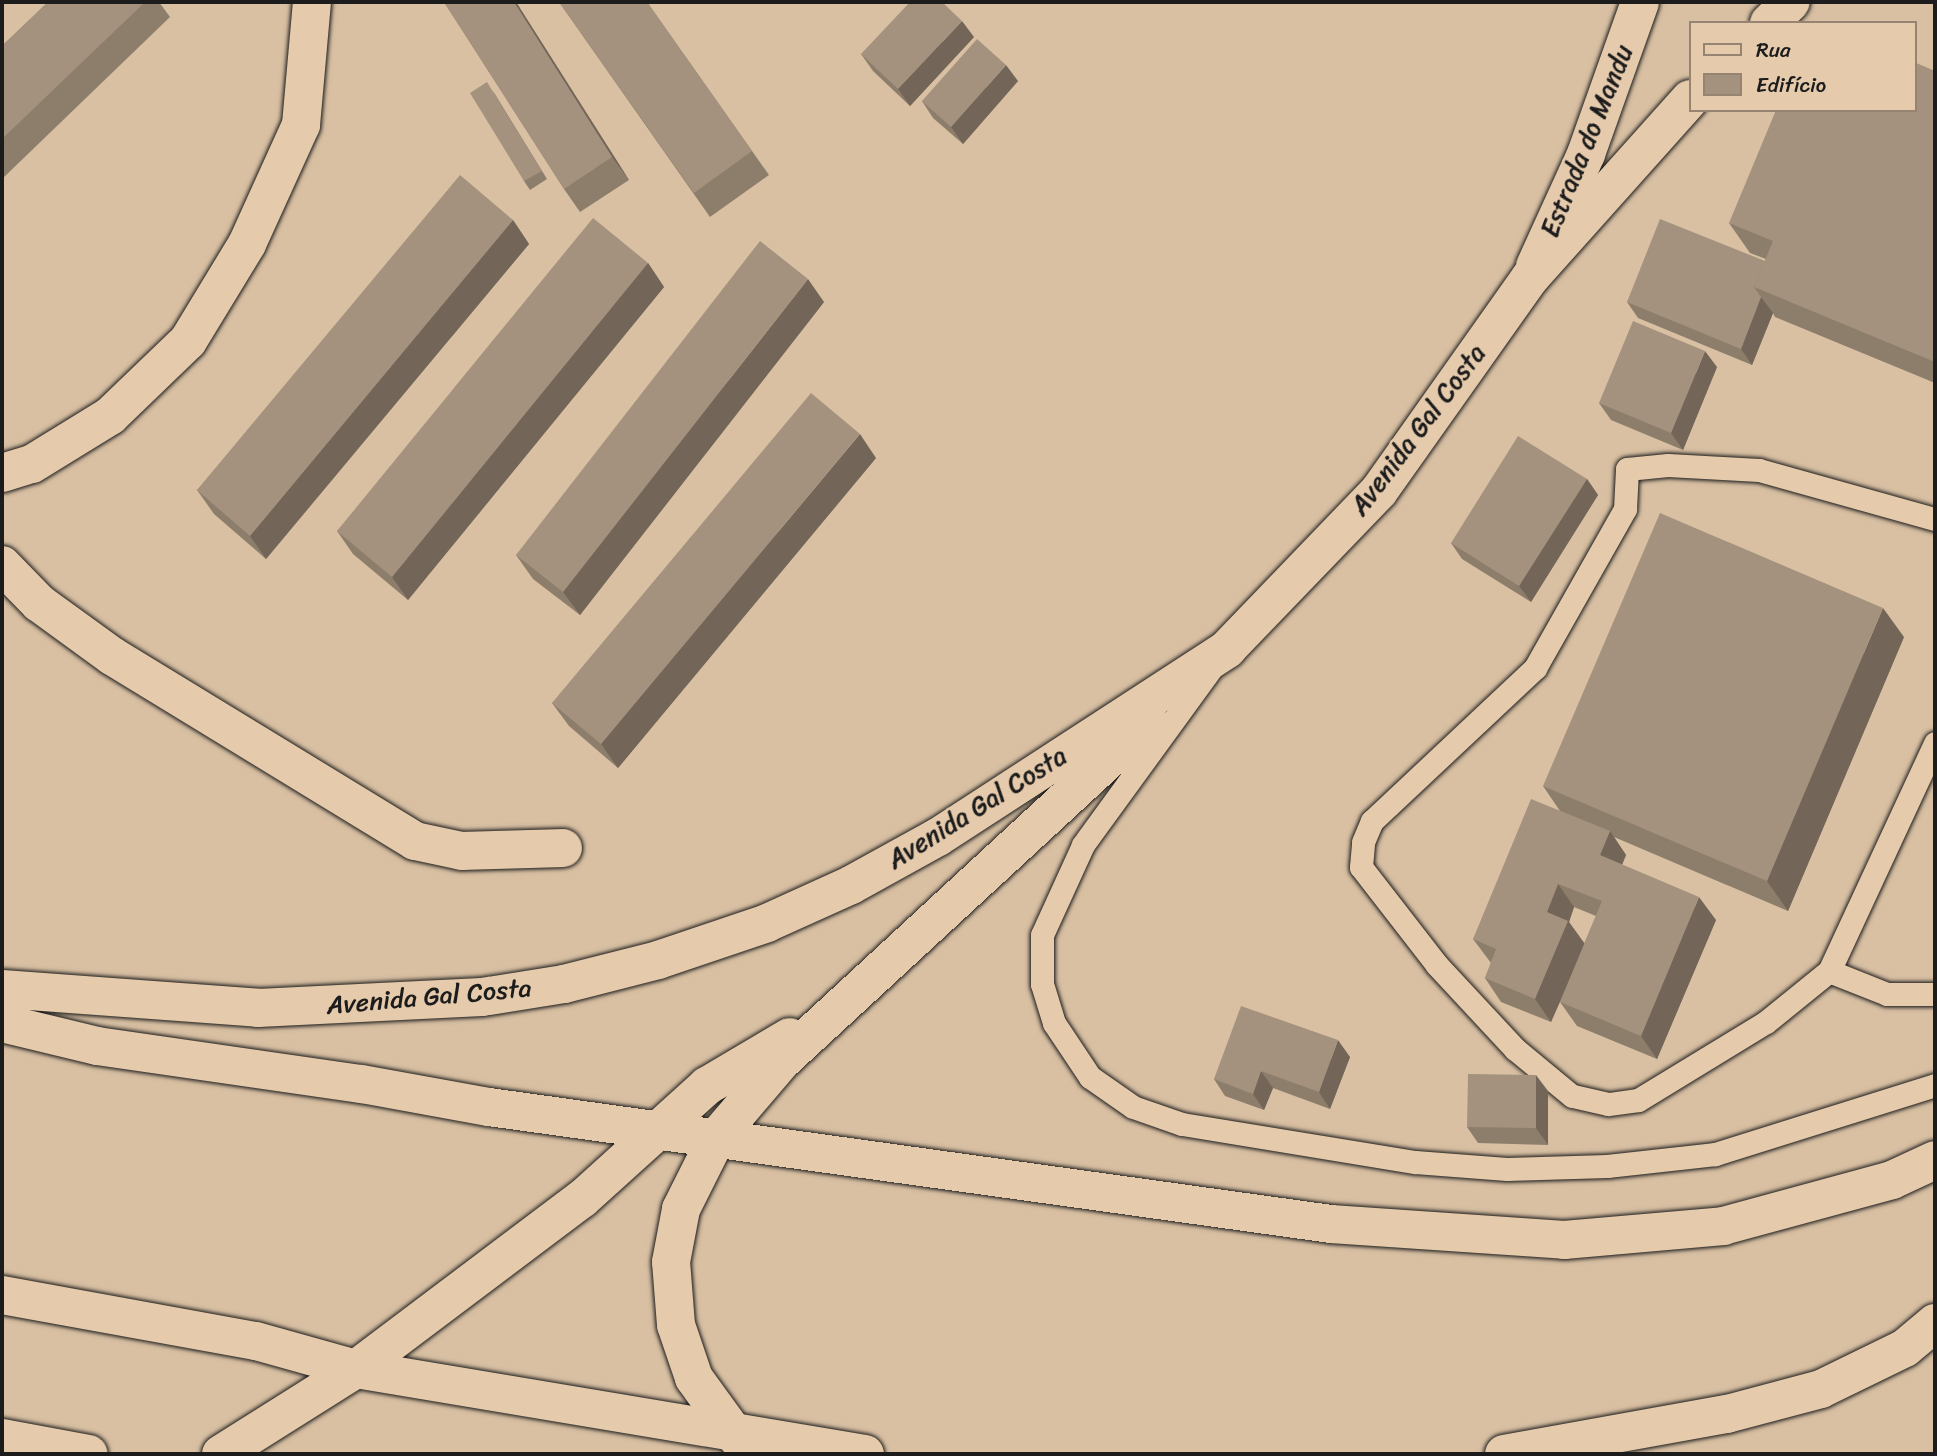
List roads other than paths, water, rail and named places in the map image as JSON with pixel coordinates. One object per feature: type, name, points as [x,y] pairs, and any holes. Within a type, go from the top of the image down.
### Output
[{"type":"main road","points":[[2,473],[32,464],[110,416],[188,341],[247,244],[301,125],[312,2]]},
{"type":"main road","name":"Estrada do Mandu","points":[[1530,278],[1586,154],[1640,2]]},
{"type":"main road","points":[[1771,21],[1791,2]]},
{"type":"main road","name":"Avenida Gal Costa","points":[[2,989],[258,1008],[482,997],[564,984],[657,960],[768,923],[906,855],[1227,649],[1378,491],[1530,278],[1688,101]]},
{"type":"main road","points":[[2,565],[38,603],[112,656],[415,841],[462,851],[563,848]]},
{"type":"main road","points":[[739,1444],[694,1378],[676,1325],[671,1262],[681,1209],[717,1137],[755,1088],[1227,649]]},
{"type":"main road","points":[[221,1454],[356,1369],[582,1199],[706,1086],[752,1056],[836,1013]]},
{"type":"main road","points":[[2,1023],[97,1046],[654,1132],[717,1137],[1331,1224],[1564,1240],[1723,1226],[1892,1180],[1935,1160]]},
{"type":"main road","points":[[2,1295],[256,1341],[356,1369],[739,1444],[865,1454]]},
{"type":"main road","points":[[1504,1454],[1727,1414],[1821,1389],[1905,1348],[1935,1323]]},
{"type":"main road","points":[[2,1438],[89,1454]]},
{"type":"lane","points":[[1935,519],[1759,470],[1668,465],[1627,469],[1625,509],[1535,668],[1372,821],[1363,842],[1361,867],[1437,965],[1515,1049],[1572,1096],[1608,1104],[1638,1100],[1766,1022],[1829,971],[1935,743]]},
{"type":"lane","points":[[1227,649],[1083,845],[1042,934],[1042,984],[1054,1023],[1090,1077],[1133,1107],[1182,1124],[1415,1161],[1507,1169],[1582,1167],[1715,1154],[1935,1085]]},
{"type":"lane","points":[[1829,971],[1887,994],[1935,994]]}]
